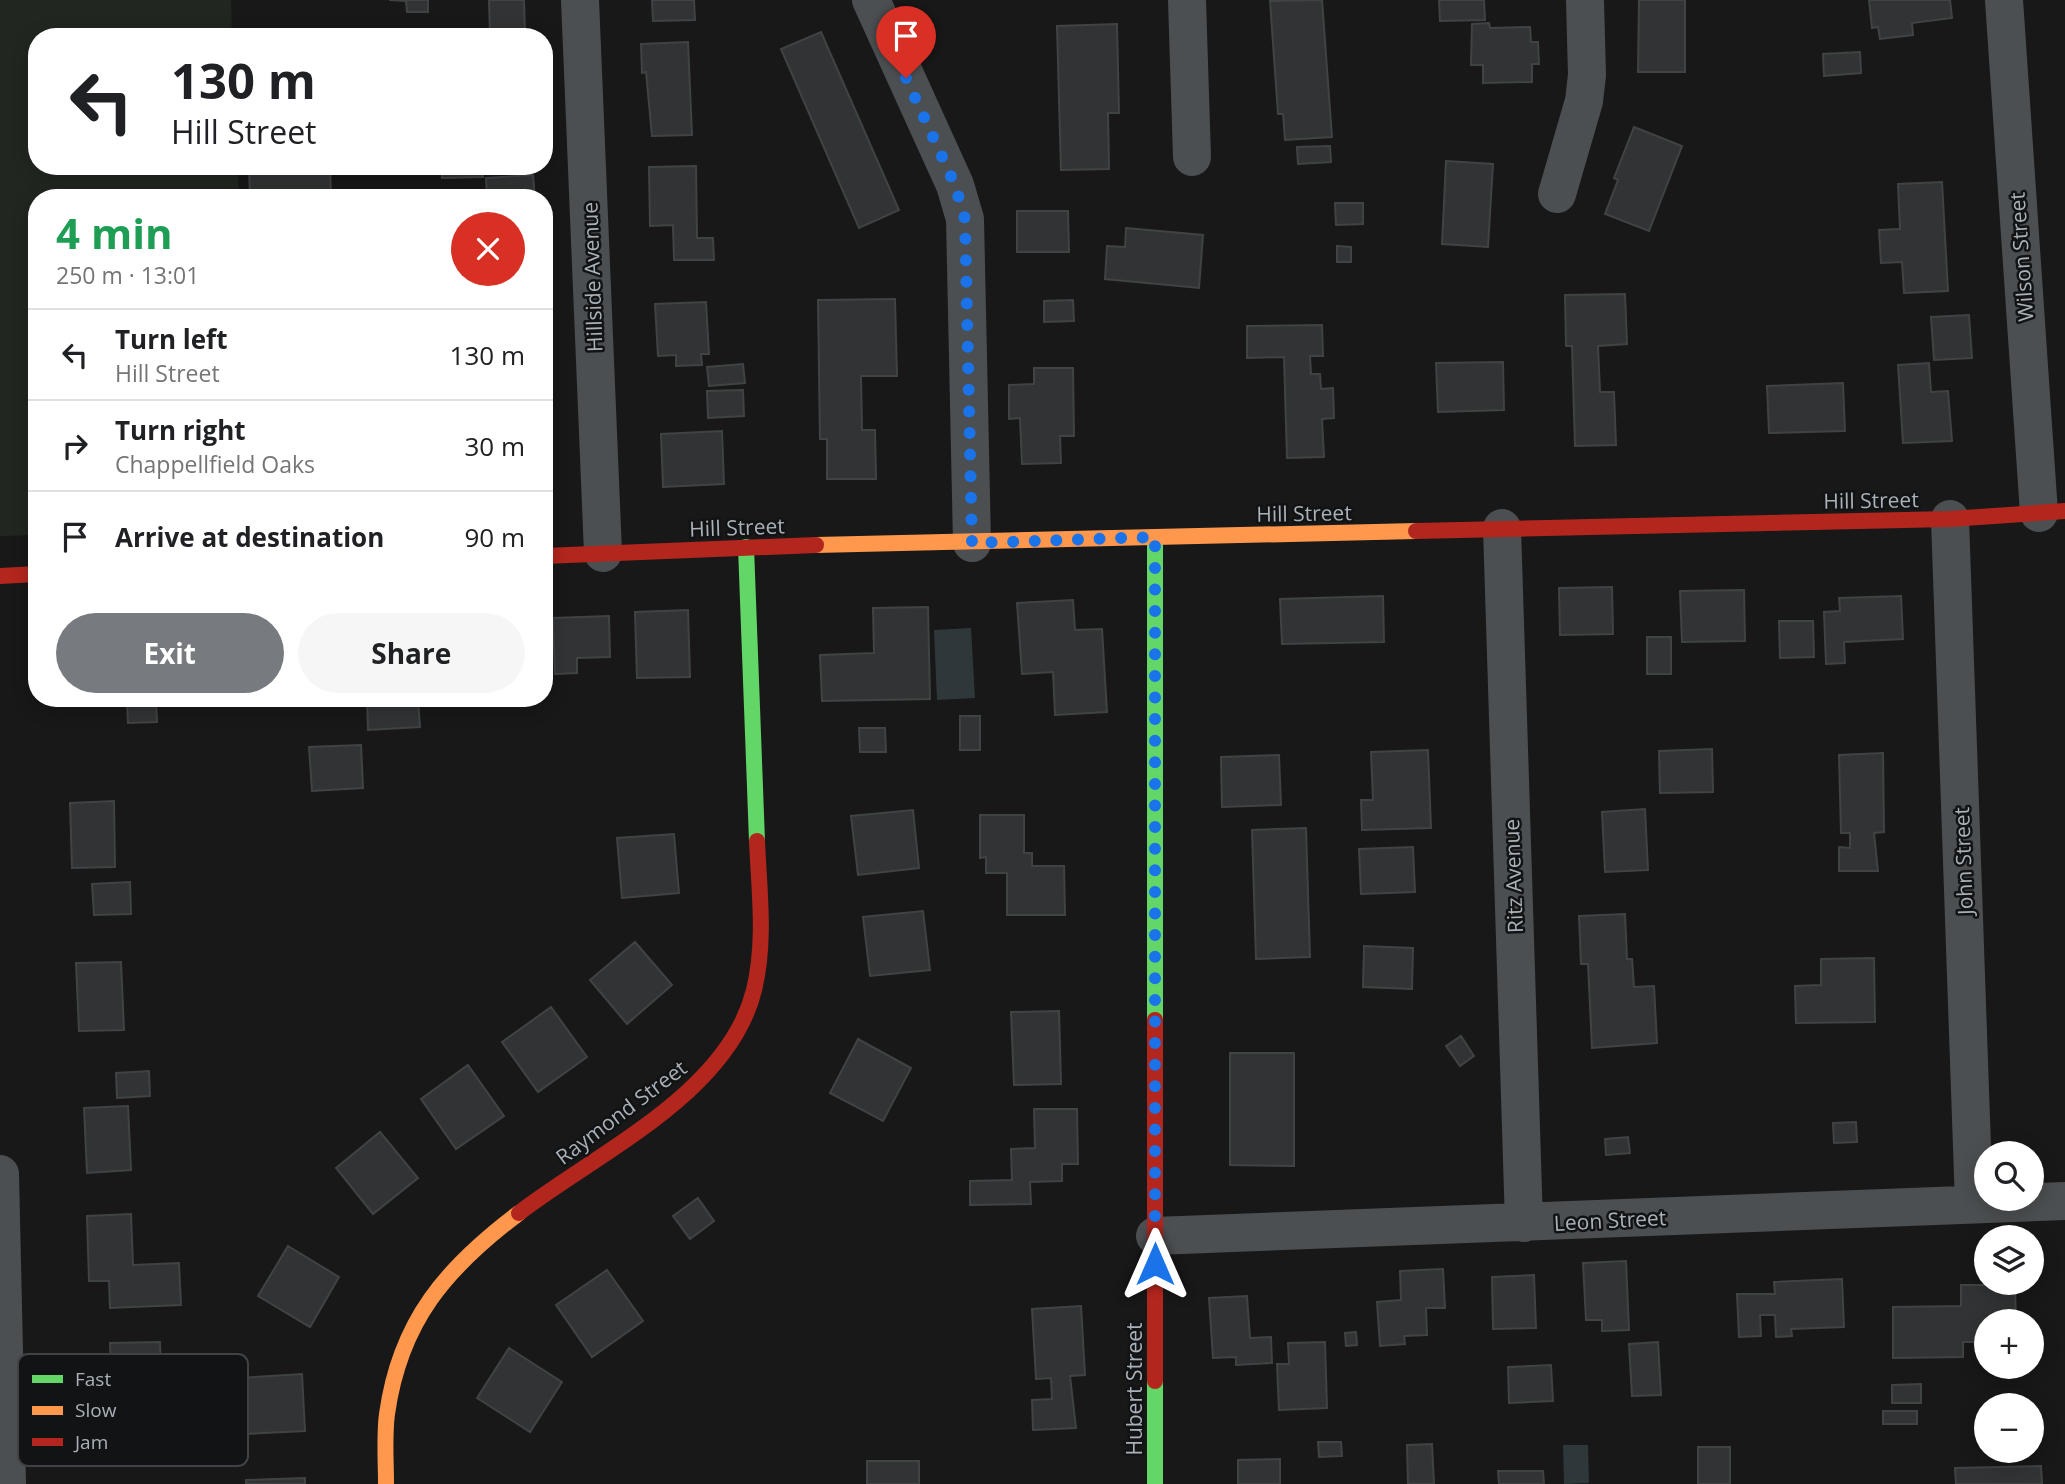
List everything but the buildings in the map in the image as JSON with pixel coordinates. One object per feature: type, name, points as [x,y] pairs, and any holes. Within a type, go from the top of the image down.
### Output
[{"type":"street","name":"Hillside Avenue","points":[[580,0],[603,553]]},
{"type":"street","points":[[871,0],[955,185],[965,219],[972,543]]},
{"type":"street","points":[[1187,0],[1192,157]]},
{"type":"street","points":[[1557,194],[1584,101],[1587,75],[1585,0]]},
{"type":"street","name":"Wilson Street","points":[[2004,0],[2052,512]]},
{"type":"street","name":"Hill Street","points":[[553,556],[746,547],[1951,519],[2052,512]]},
{"type":"street","name":"John Street","points":[[1951,519],[1974,1203]]},
{"type":"street","name":"Ritz Avenue","points":[[1502,528],[1524,1223]]},
{"type":"street","name":"Hubert Street","points":[[1155,537],[1155,1484]]},
{"type":"street","name":"Raymond Street","points":[[386,1484],[384,1430],[396,1359],[406,1334],[429,1296],[448,1273],[493,1233],[680,1099],[720,1058],[745,1016],[754,993],[761,935],[746,547]]},
{"type":"street","points":[[0,576],[28,574]]},
{"type":"street","points":[[0,1174],[7,1484]]},
{"type":"street","name":"Leon Street","points":[[2044,1201],[2065,1201]]},
{"type":"street","name":"Leon Street","points":[[1155,1236],[1974,1203]]},
{"type":"shaded area","points":[[0,0],[231,0],[232,28],[28,28],[28,175],[238,175],[239,189],[28,189],[28,535],[0,536]]},
{"type":"shaded area","points":[[971,628],[975,698],[937,700],[934,630]]},
{"type":"shaded area","points":[[1563,1445],[1588,1445],[1589,1483],[1564,1484]]},
{"type":"traffic: fast","points":[[1155,537],[1155,1020]]},
{"type":"traffic: fast","points":[[746,547],[757,841]]},
{"type":"traffic: fast","points":[[1155,1381],[1155,1484]]},
{"type":"traffic: slow","points":[[816,545],[1416,531]]},
{"type":"traffic: slow","points":[[386,1484],[387,1414],[393,1381],[415,1324],[430,1299],[449,1276],[469,1255],[519,1213]]},
{"type":"traffic: jam","points":[[1416,531],[1950,519],[2065,511]]},
{"type":"traffic: jam","points":[[553,556],[816,545]]},
{"type":"traffic: jam","points":[[0,576],[28,574]]},
{"type":"traffic: jam","points":[[519,1213],[656,1118],[718,1060],[740,1027],[754,990],[760,953],[757,841]]},
{"type":"traffic: jam","points":[[1155,1020],[1155,1381]]},
{"type":"route","points":[[906,78],[955,185],[965,219],[972,543],[1155,537],[1155,1264]]}]
